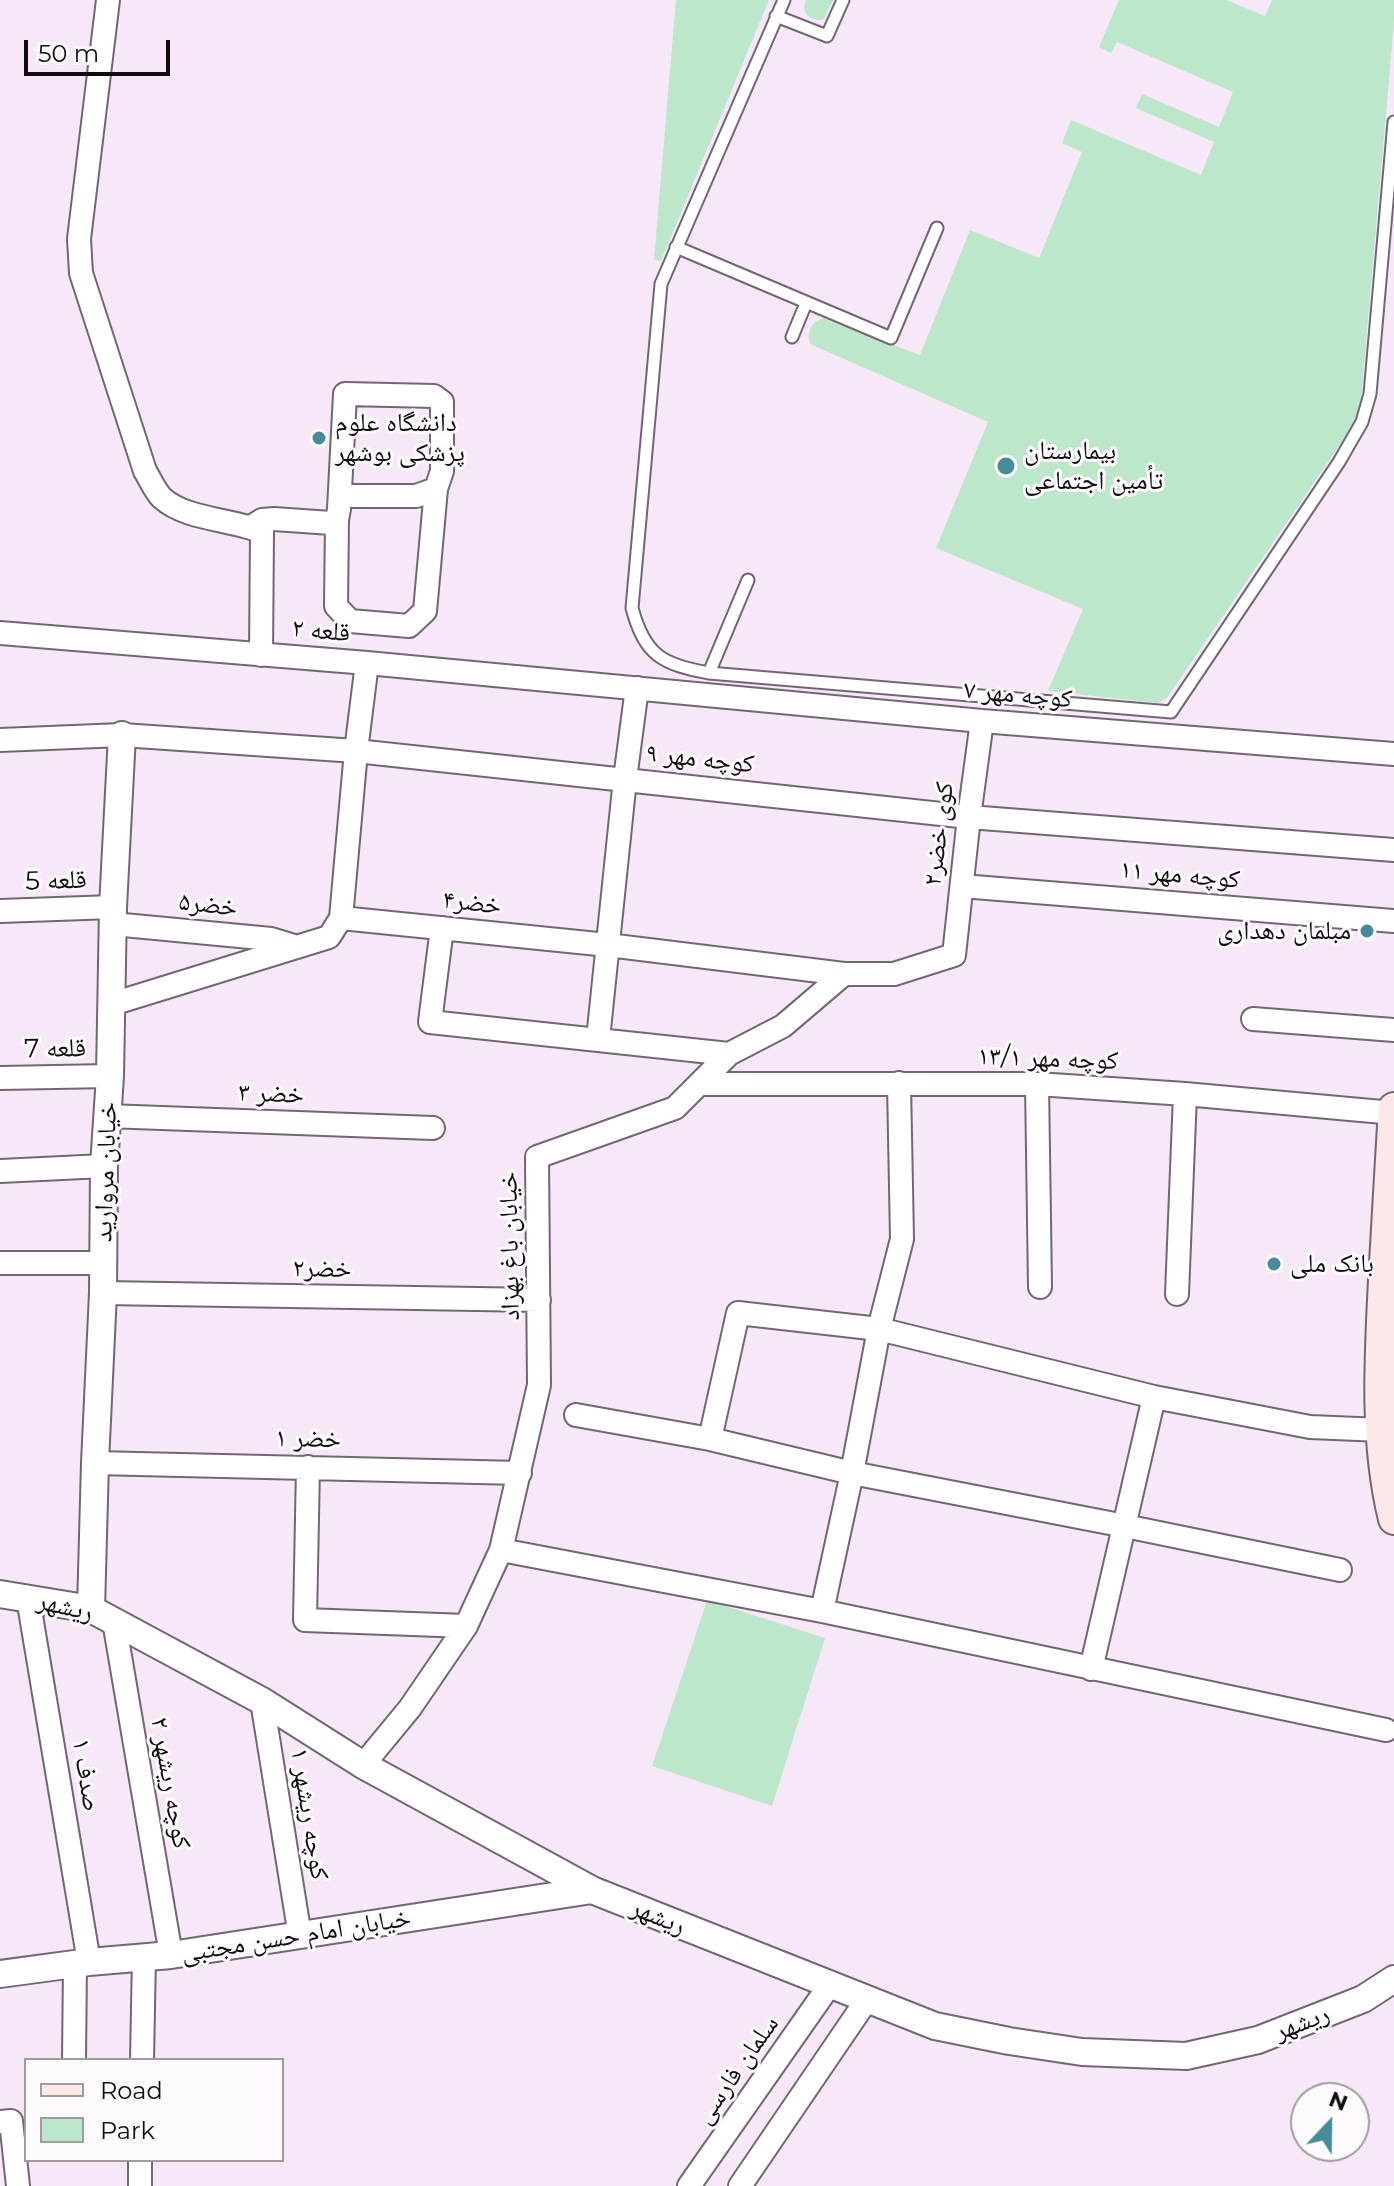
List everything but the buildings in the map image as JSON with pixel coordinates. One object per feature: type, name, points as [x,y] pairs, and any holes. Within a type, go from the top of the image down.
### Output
[{"type":"main road","points":[[1394,1110],[1381,1329],[1384,1464],[1394,1519]]},
{"type":"street","points":[[108,0],[79,239],[81,273],[145,471],[161,497],[190,513],[262,532],[261,655]]},
{"type":"street","points":[[345,394],[434,396],[442,402],[442,471],[436,489],[425,611],[409,626],[350,621],[336,606],[340,496],[345,394]]},
{"type":"street","points":[[340,496],[416,496],[436,489]]},
{"type":"street","points":[[251,527],[262,520],[331,523],[337,520]]},
{"type":"street","name":"قلعه ۲","points":[[0,633],[637,688]]},
{"type":"street","points":[[112,1004],[329,937],[341,918],[367,663]]},
{"type":"street","points":[[598,1039],[637,688]]},
{"type":"street","name":"کوچه مهر ۷","points":[[637,688],[982,721],[1394,754]]},
{"type":"street","name":"کوی خضر۲","points":[[844,974],[894,974],[954,955],[982,721]]},
{"type":"street","name":"کوچه مهر ۹","points":[[0,740],[122,735],[356,751],[969,817],[1394,850]]},
{"type":"street","name":"خیابان مروارید","points":[[103,1615],[95,1463],[122,735]]},
{"type":"street","name":"کوچه مهر ۱۱","points":[[962,886],[1394,921]]},
{"type":"street","name":"قلعه 5","points":[[0,911],[113,915]]},
{"type":"street","name":"خضر۵","points":[[113,915],[271,939],[297,947]]},
{"type":"street","name":"خضر۴","points":[[341,918],[608,945],[844,974]]},
{"type":"street","points":[[442,928],[430,1022],[729,1054]]},
{"type":"street","name":"خیابان باغ بهزاد","points":[[363,1765],[410,1708],[466,1626],[501,1550],[539,1385],[537,1157],[675,1108],[729,1054],[783,1026],[844,974]]},
{"type":"street","points":[[1253,1019],[1394,1030]]},
{"type":"street","name":"قلعه 7","points":[[0,1078],[110,1076]]},
{"type":"street","points":[[822,1611],[879,1329],[902,1239],[899,1083]]},
{"type":"street","name":"کوچه مهر ۱۳/۱","points":[[699,1084],[1037,1084],[1394,1110]]},
{"type":"street","points":[[1037,1084],[1040,1287]]},
{"type":"street","points":[[1177,1294],[1185,1094]]},
{"type":"street","name":"خضر ۳","points":[[107,1116],[433,1128]]},
{"type":"street","points":[[0,1171],[104,1166]]},
{"type":"street","points":[[0,1263],[102,1263]]},
{"type":"street","name":"خضر۲","points":[[103,1293],[539,1300]]},
{"type":"street","points":[[710,1439],[738,1313],[879,1329],[1154,1397],[1310,1427],[1382,1430]]},
{"type":"street","points":[[1091,1669],[1154,1397]]},
{"type":"street","points":[[576,1415],[710,1439],[852,1473],[1340,1570]]},
{"type":"street","name":"خضر ۱","points":[[95,1463],[520,1473]]},
{"type":"street","points":[[308,1467],[305,1620],[466,1626]]},
{"type":"street","points":[[501,1550],[822,1611],[1386,1730]]},
{"type":"street","name":"ریشهر","points":[[0,1594],[103,1615],[262,1701],[363,1765],[592,1890],[935,2026],[1082,2052],[1186,2056],[1258,2040],[1363,1999],[1394,1993]]},
{"type":"street","name":"صدف ۱","points":[[28,1598],[82,1963],[74,2058]]},
{"type":"street","name":"کوچه ریشهر ۲","points":[[103,1615],[171,1955]]},
{"type":"street","name":"کوچه ریشهر ۱","points":[[262,1701],[300,1936]]},
{"type":"street","name":"خیابان امام حسن مجتبی","points":[[0,1974],[171,1955],[592,1890]]},
{"type":"street","points":[[142,2058],[144,1956]]},
{"type":"street","name":"ریشهر","points":[[1363,1999],[1394,1979]]},
{"type":"street","name":"سلمان فارسی","points":[[689,2186],[829,1986]]},
{"type":"street","points":[[740,2186],[866,2001]]},
{"type":"street","points":[[0,2122],[11,2121],[18,2186]]},
{"type":"street","points":[[140,2162],[140,2186]]},
{"type":"lane","points":[[784,0],[661,284],[632,608],[637,627],[647,645],[664,660],[709,673],[1171,712],[1339,462],[1362,422],[1370,394],[1394,122]]},
{"type":"lane","points":[[776,16],[827,36],[843,0]]},
{"type":"lane","points":[[676,247],[891,338],[937,228]]},
{"type":"lane","points":[[792,337],[806,303]]},
{"type":"lane","points":[[709,673],[748,580]]},
{"type":"green space","points":[[676,0],[769,0],[661,261],[654,260]]},
{"type":"green space","points":[[806,0],[833,0],[824,19],[819,20],[806,13]]},
{"type":"green space","points":[[1119,0],[1226,0],[1265,16],[1272,0],[1394,0],[1360,410],[1352,427],[1167,698],[1158,703],[1048,691],[1083,609],[936,548],[988,422],[810,344],[809,335],[812,326],[822,318],[920,355],[970,230],[1039,258],[1082,152],[1062,143],[1071,120],[1201,175],[1214,142],[1136,108],[1142,94],[1219,127],[1233,92],[1117,42],[1111,53],[1099,47]]},
{"type":"green space","points":[[707,1600],[825,1638],[772,1806],[652,1766]]},
{"type":"place","name":"دانشگاه علوم پزشکی بوشهر","points":[[319,438]]},
{"type":"place","name":"بیمارستان تأمین اجتماعی","points":[[1006,466]]},
{"type":"place","name":"مبلمان دهداری","points":[[1367,931]]},
{"type":"place","name":"بانک ملی","points":[[1274,1264]]}]
